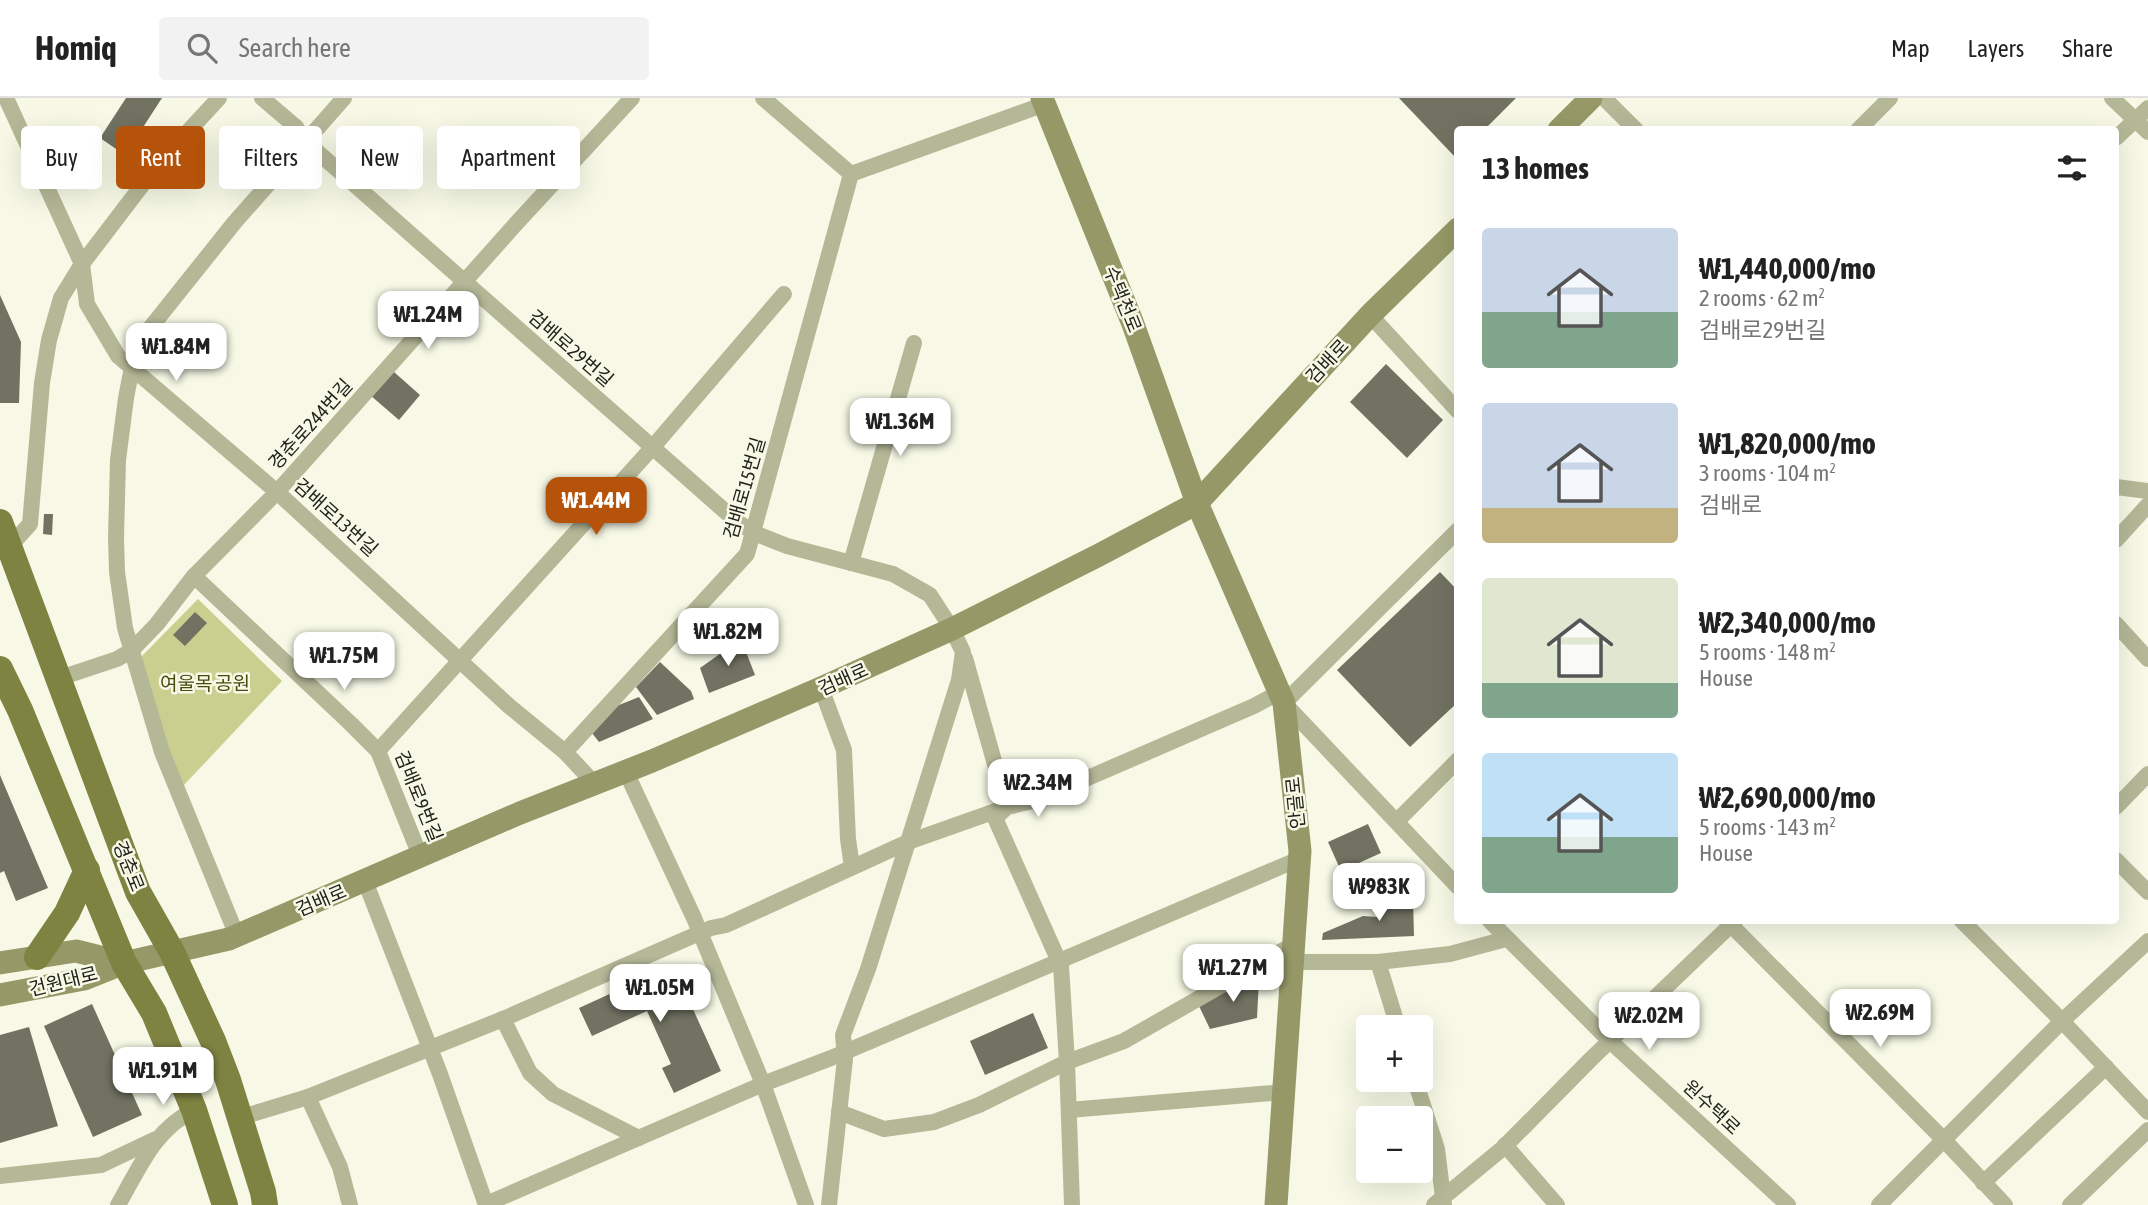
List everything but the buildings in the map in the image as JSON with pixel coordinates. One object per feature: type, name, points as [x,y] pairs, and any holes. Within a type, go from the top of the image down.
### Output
[{"type":"main road","name":"경춘로","points":[[5,534],[138,892],[172,952],[213,1041],[242,1117],[265,1205]]},
{"type":"main road","name":"경춘로","points":[[0,670],[20,710],[124,963],[154,1013],[194,1110],[225,1205]]},
{"type":"main road","points":[[37,957],[67,913],[87,870]]},
{"type":"street","name":"검배로13번길","points":[[6,98],[82,264],[87,304],[118,356],[278,492],[461,662],[565,752],[594,783]]},
{"type":"street","points":[[5,534],[30,524],[42,383],[48,340],[61,298],[82,264],[159,163],[219,98]]},
{"type":"street","name":"검배로29번길","points":[[262,98],[295,126]]},
{"type":"street","points":[[318,126],[344,98]]},
{"type":"street","name":"경춘로244번길","points":[[60,678],[117,659],[131,651],[157,624],[194,576],[278,492],[521,218],[632,98]]},
{"type":"street","points":[[763,98],[852,174],[1044,101]]},
{"type":"street","points":[[1563,126],[1591,98]]},
{"type":"street","points":[[1604,98],[1632,126]]},
{"type":"street","points":[[1862,126],[1890,98]]},
{"type":"street","points":[[2112,98],[2148,132]]},
{"type":"street","name":"수택천로","points":[[1044,101],[1133,324],[1197,503]]},
{"type":"street","points":[[2119,135],[2148,108]]},
{"type":"street","name":"검배로29번길","points":[[322,157],[735,520],[754,533],[787,546],[893,574],[930,596],[952,629],[963,652],[1007,807]]},
{"type":"street","name":"검배로15번길","points":[[565,752],[747,554],[852,174]]},
{"type":"street","points":[[237,936],[162,751],[125,628],[117,572],[118,460],[134,357],[148,332],[176,295],[264,189]]},
{"type":"street","name":"검배로","points":[[124,963],[237,936],[520,813],[626,772],[952,629],[1197,503],[1370,315],[1454,233]]},
{"type":"street","points":[[378,751],[652,448],[784,295]]},
{"type":"street","points":[[1370,315],[1454,407]]},
{"type":"street","points":[[851,563],[914,343]]},
{"type":"street","points":[[2119,487],[2148,491]]},
{"type":"street","name":"안골로","points":[[1197,503],[1280,698],[1299,859],[1276,1205]]},
{"type":"street","points":[[2119,537],[2148,506]]},
{"type":"street","points":[[242,1117],[308,1097],[503,1019],[700,933],[726,925],[908,842],[1007,807],[1037,800],[1254,706],[1280,698],[1454,534]]},
{"type":"street","name":"검배로9번길","points":[[194,576],[378,751],[421,858]]},
{"type":"street","points":[[2119,627],[2148,659]]},
{"type":"street","points":[[829,1205],[845,1052],[844,1035],[868,969],[959,680],[963,652]]},
{"type":"street","points":[[821,688],[844,750],[852,867]]},
{"type":"street","points":[[1280,698],[1454,883]]},
{"type":"street","points":[[1397,821],[1454,765]]},
{"type":"street","points":[[626,772],[700,933],[762,1084],[806,1205]]},
{"type":"street","points":[[2119,804],[2148,774]]},
{"type":"street","points":[[1007,807],[995,818],[1061,966],[1068,1062],[1072,1205]]},
{"type":"street","points":[[365,881],[430,1048],[486,1204],[762,1084],[845,1052],[1299,859]]},
{"type":"street","points":[[2119,863],[2148,892]]},
{"type":"street","name":"원수택로","points":[[1493,924],[1609,1041],[1788,1205]]},
{"type":"street","points":[[1441,1203],[1505,1145],[1729,924]]},
{"type":"street","points":[[1733,924],[1944,1140],[1983,1183],[1995,1202]]},
{"type":"street","points":[[1965,924],[2148,1112]]},
{"type":"street","points":[[839,1112],[884,1129],[934,1122],[979,1105],[1068,1062],[1124,1041],[1293,953],[1378,962],[1450,954],[1506,939]]},
{"type":"street","points":[[1879,1205],[2062,1021],[2148,941]]},
{"type":"street","name":"건원대로","points":[[0,963],[76,951],[124,963]]},
{"type":"street","points":[[1378,962],[1394,1015]]},
{"type":"street","name":"건원대로","points":[[0,995],[84,979],[124,963]]},
{"type":"street","points":[[503,1019],[530,1073],[553,1094],[639,1138]]},
{"type":"street","points":[[1983,1183],[2106,1067]]},
{"type":"street","points":[[1069,1110],[1284,1092]]},
{"type":"street","points":[[1419,1092],[1437,1149],[1441,1203]]},
{"type":"street","points":[[308,1097],[340,1167],[349,1205]]},
{"type":"street","points":[[118,1205],[156,1139],[177,1119],[194,1110]]},
{"type":"street","points":[[2070,1205],[2148,1130]]},
{"type":"street","points":[[0,1176],[101,1165],[156,1139]]},
{"type":"street","points":[[1505,1145],[1557,1205]]},
{"type":"green space","name":"여울목 공원","points":[[198,599],[282,681],[184,785],[163,738],[141,657]]}]
